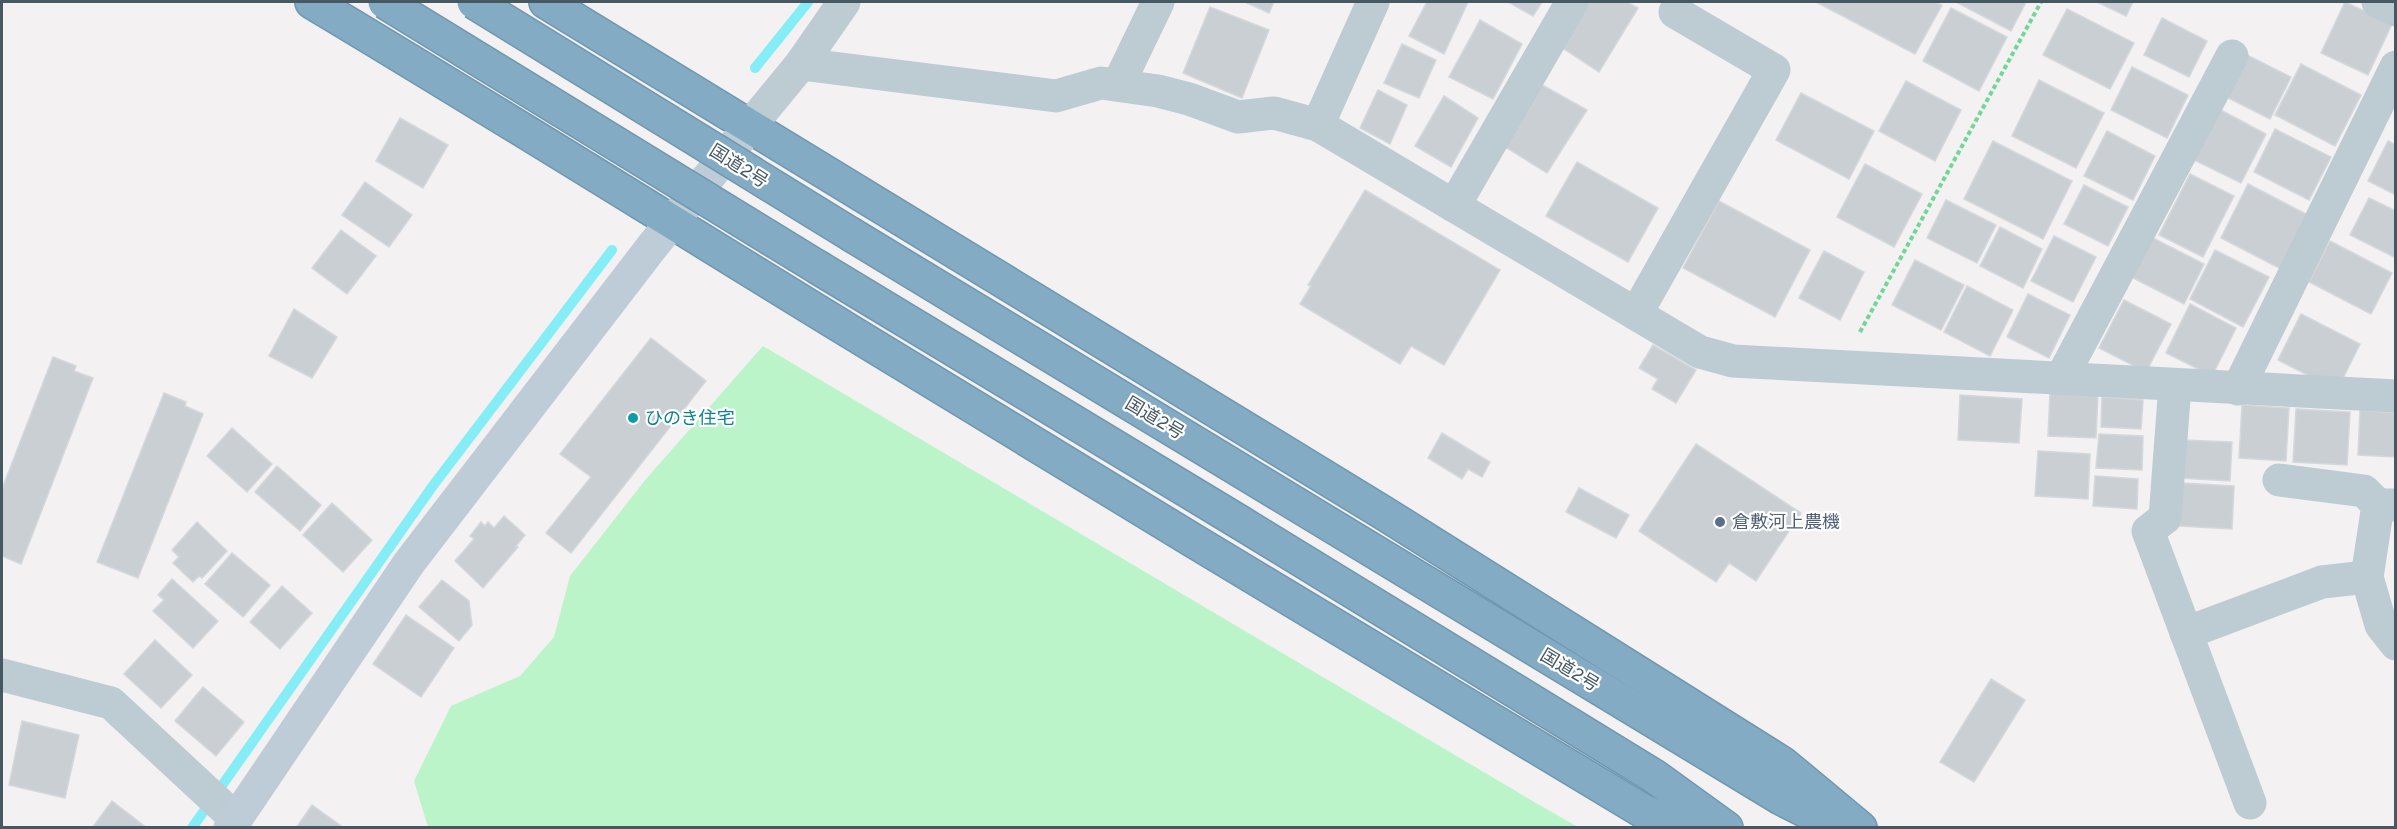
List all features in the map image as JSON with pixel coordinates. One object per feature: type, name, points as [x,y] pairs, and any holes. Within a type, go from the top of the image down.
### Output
[{"type":"highway","points":[[312,2],[511,120],[672,222],[1219,558],[1643,811],[1686,828]]},
{"type":"highway","points":[[385,2],[1653,776],[1726,828]]},
{"type":"highway","name":"国道2号","points":[[474,2],[852,235],[1781,798],[1839,828]]},
{"type":"highway","points":[[546,2],[1382,512],[1783,764],[1860,828]]},
{"type":"street","points":[[2,675],[111,703],[222,811],[409,563],[672,222],[801,64],[844,2]]},
{"type":"street","points":[[1118,85],[1158,2]]},
{"type":"street","points":[[1318,125],[1373,2]]},
{"type":"street","points":[[1454,206],[1572,2]]},
{"type":"street","points":[[2378,2],[2396,10]]},
{"type":"street","points":[[1636,314],[1774,70],[1675,12]]},
{"type":"street","points":[[2061,379],[2232,56]]},
{"type":"street","points":[[801,64],[1056,96],[1101,83],[1118,85],[1158,91],[1238,117],[1274,113],[1318,125],[1700,352],[1733,361],[2396,396]]},
{"type":"street","points":[[2238,389],[2396,67]]},
{"type":"street","points":[[2175,385],[2165,519],[2148,531],[2250,803]]},
{"type":"street","points":[[2279,480],[2364,491],[2387,505],[2367,577],[2381,625],[2396,644]]},
{"type":"street","points":[[2186,633],[2322,582],[2367,577]]},
{"type":"path","points":[[1841,367],[2041,2]]},
{"type":"green space","points":[[763,346],[1578,827],[428,827],[414,781],[451,706],[520,676],[554,637],[570,576],[646,479]]},
{"type":"building","points":[[1245,2],[1274,2],[1269,13]]},
{"type":"building","points":[[1427,2],[1468,2],[1444,54],[1409,36]]},
{"type":"building","points":[[1508,2],[1542,2],[1533,16]]},
{"type":"building","points":[[1589,2],[1627,2],[1638,8],[1599,72],[1558,45]]},
{"type":"building","points":[[1816,2],[1935,2],[1942,5],[1915,54]]},
{"type":"building","points":[[1956,2],[2026,2],[2011,31]]},
{"type":"building","points":[[2097,2],[2133,2],[2126,16]]},
{"type":"building","points":[[2345,2],[2392,24],[2368,75],[2321,53]]},
{"type":"building","points":[[1210,7],[1269,30],[1242,98],[1183,73]]},
{"type":"building","points":[[1951,8],[2007,37],[1979,91],[1923,61]]},
{"type":"building","points":[[2067,9],[2134,43],[2110,89],[2043,55]]},
{"type":"building","points":[[2162,18],[2207,41],[2189,77],[2144,55]]},
{"type":"building","points":[[1480,20],[1522,44],[1493,99],[1449,77]]},
{"type":"building","points":[[1402,44],[1436,60],[1419,98],[1384,83]]},
{"type":"building","points":[[2237,50],[2291,77],[2270,119],[2216,92]]},
{"type":"building","points":[[2301,64],[2361,95],[2335,146],[2275,115]]},
{"type":"building","points":[[2132,67],[2188,95],[2167,138],[2111,110]]},
{"type":"building","points":[[2039,80],[2104,113],[2076,168],[2012,136]]},
{"type":"building","points":[[1906,81],[1961,110],[1935,161],[1879,131]]},
{"type":"building","points":[[1537,82],[1587,110],[1547,173],[1502,145]]},
{"type":"building","points":[[1378,90],[1407,105],[1390,144],[1360,128]]},
{"type":"building","points":[[1801,93],[1874,131],[1849,179],[1776,140]]},
{"type":"building","points":[[1444,96],[1478,118],[1451,167],[1415,146]]},
{"type":"building","points":[[2217,108],[2266,134],[2241,183],[2192,159]]},
{"type":"building","points":[[400,118],[448,145],[423,188],[376,161]]},
{"type":"building","points":[[2275,129],[2331,157],[2309,200],[2254,172]]},
{"type":"building","points":[[2107,131],[2155,156],[2133,200],[2084,176]]},
{"type":"building","points":[[1993,141],[2072,181],[2043,239],[1964,199]]},
{"type":"building","points":[[2388,141],[2396,145],[2396,195],[2368,181]]},
{"type":"building","points":[[1577,162],[1658,208],[1628,262],[1546,216]]},
{"type":"building","points":[[1865,164],[1922,194],[1894,247],[1837,217]]},
{"type":"building","points":[[2190,174],[2234,196],[2203,257],[2159,235]]},
{"type":"building","points":[[365,182],[412,215],[389,247],[342,215]]},
{"type":"building","points":[[2248,184],[2308,215],[2281,269],[2221,238]]},
{"type":"building","points":[[2084,185],[2128,207],[2108,246],[2064,224]]},
{"type":"building","points":[[1365,190],[1500,270],[1444,365],[1411,346],[1400,364],[1300,304],[1311,286],[1308,285]]},
{"type":"building","points":[[2369,198],[2396,211],[2396,258],[2350,235]]},
{"type":"building","points":[[1946,200],[1996,225],[1977,263],[1927,238]]},
{"type":"building","points":[[1719,201],[1810,250],[1775,317],[1683,268]]},
{"type":"building","points":[[2000,227],[2042,249],[2023,288],[1980,266]]},
{"type":"building","points":[[341,230],[376,256],[347,294],[312,268]]},
{"type":"building","points":[[2054,236],[2096,257],[2073,302],[2031,281]]},
{"type":"building","points":[[2149,236],[2204,264],[2184,304],[2129,276]]},
{"type":"building","points":[[2330,241],[2392,273],[2371,314],[2309,282]]},
{"type":"building","points":[[2215,250],[2269,277],[2243,327],[2190,299]]},
{"type":"building","points":[[1824,251],[1864,272],[1840,320],[1799,298]]},
{"type":"building","points":[[1915,260],[1964,285],[1941,330],[1892,305]]},
{"type":"building","points":[[1967,286],[2013,310],[1990,356],[1944,332]]},
{"type":"building","points":[[2028,294],[2070,315],[2049,358],[2007,337]]},
{"type":"building","points":[[2124,300],[2171,324],[2146,372],[2099,348]]},
{"type":"building","points":[[2190,304],[2236,328],[2212,376],[2166,353]]},
{"type":"building","points":[[294,309],[337,337],[312,378],[269,356]]},
{"type":"building","points":[[2301,314],[2360,344],[2337,390],[2278,360]]},
{"type":"building","name":"ひのき住宅","points":[[651,338],[706,381],[571,553],[546,533],[591,477],[560,454]]},
{"type":"building","points":[[1653,345],[1696,370],[1676,403],[1652,389],[1658,379],[1639,368]]},
{"type":"building","points":[[53,357],[76,366],[74,371],[93,378],[21,564],[2,556],[2,489]]},
{"type":"building","points":[[164,393],[186,402],[185,406],[203,414],[138,578],[97,562]]},
{"type":"building","points":[[2050,393],[2098,395],[2096,438],[2048,436]]},
{"type":"building","points":[[1960,395],[2022,399],[2019,443],[1958,440]]},
{"type":"building","points":[[2102,397],[2143,400],[2141,429],[2101,427]]},
{"type":"building","points":[[2242,405],[2289,408],[2286,461],[2239,458]]},
{"type":"building","points":[[2296,409],[2350,412],[2347,465],[2293,462]]},
{"type":"building","points":[[2360,410],[2396,413],[2396,457],[2358,455]]},
{"type":"building","points":[[232,428],[272,464],[247,492],[207,456]]},
{"type":"building","points":[[1442,433],[1490,462],[1482,477],[1468,469],[1462,479],[1428,458]]},
{"type":"building","points":[[2099,434],[2143,436],[2142,470],[2096,468]]},
{"type":"building","points":[[2182,440],[2232,442],[2230,481],[2180,478]]},
{"type":"building","name":"倉敷河上農機","points":[[1696,444],[1801,513],[1756,581],[1729,563],[1716,582],[1639,531]]},
{"type":"building","points":[[2038,451],[2090,454],[2088,499],[2035,496]]},
{"type":"building","points":[[277,466],[321,505],[300,531],[255,492]]},
{"type":"building","points":[[2095,476],[2138,479],[2137,509],[2093,506]]},
{"type":"building","points":[[2182,483],[2234,486],[2232,529],[2180,526]]},
{"type":"building","points":[[1579,488],[1629,515],[1616,538],[1566,512]]},
{"type":"building","points":[[332,503],[372,540],[343,572],[303,535]]},
{"type":"building","points":[[504,516],[525,535],[516,546],[518,547],[483,588],[455,561],[474,539],[470,536],[481,522],[485,526],[488,522],[494,528]]},
{"type":"building","points":[[197,522],[227,551],[202,578],[199,576],[193,582],[173,563],[179,557],[172,550]]},
{"type":"building","points":[[232,553],[270,585],[243,617],[205,584]]},
{"type":"building","points":[[172,579],[218,621],[193,648],[153,611],[164,600],[158,595]]},
{"type":"building","points":[[442,580],[469,601],[472,625],[459,641],[419,607]]},
{"type":"building","points":[[282,586],[312,613],[280,649],[250,622]]},
{"type":"building","points":[[406,615],[454,648],[421,697],[373,664]]},
{"type":"building","points":[[155,640],[192,675],[161,708],[124,674]]},
{"type":"building","points":[[1991,679],[2025,700],[1974,782],[1940,762]]},
{"type":"building","points":[[203,687],[244,722],[216,756],[175,721]]},
{"type":"building","points":[[22,721],[79,735],[65,798],[9,785]]},
{"type":"building","points":[[112,801],[147,828],[92,828]]},
{"type":"building","points":[[312,805],[344,828],[296,828]]},
{"type":"waterway","points":[[755,68],[808,2]]},
{"type":"waterway","points":[[192,828],[432,487],[612,250]]},
{"type":"place","name":"ひのき住宅","points":[[633,418]]},
{"type":"place","name":"倉敷河上農機","points":[[1720,522]]}]
